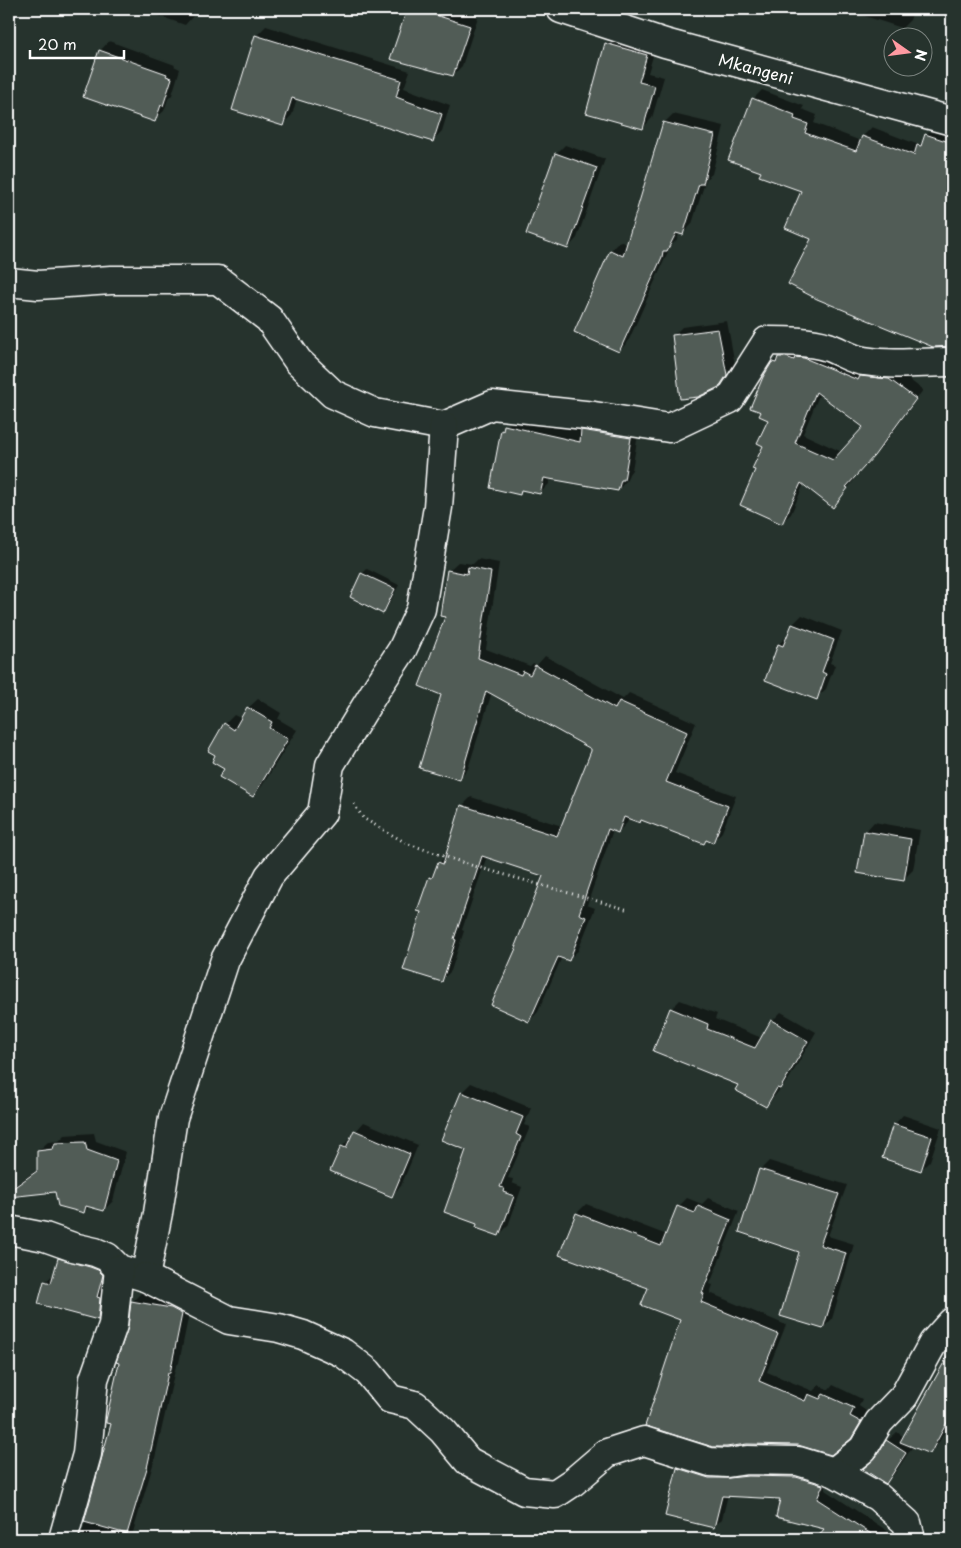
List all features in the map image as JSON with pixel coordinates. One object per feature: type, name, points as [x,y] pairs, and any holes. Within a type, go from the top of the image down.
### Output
[{"type":"street","name":"Mkangeni","points":[[561,9],[665,43],[952,121]]},
{"type":"street","points":[[9,282],[38,285],[111,280],[218,280],[268,319],[298,361],[332,394],[375,413],[444,426],[492,404],[594,416],[669,428],[730,399],[767,341],[793,341],[827,346],[861,361],[898,365],[952,362]]},
{"type":"street","points":[[145,1277],[158,1213],[173,1118],[225,960],[269,876],[322,813],[330,765],[402,650],[421,609],[438,507],[444,426]]},
{"type":"street","points":[[9,1230],[45,1236],[73,1247],[95,1252],[107,1257],[119,1269],[145,1277],[229,1320],[279,1328],[303,1335],[343,1353],[368,1372],[390,1399],[415,1405],[443,1431],[468,1461],[524,1491],[555,1494],[573,1482],[607,1453],[644,1441],[710,1462],[727,1464],[747,1460],[798,1461],[834,1472],[878,1498],[898,1515],[907,1523],[911,1539]]},
{"type":"street","points":[[63,1539],[87,1454],[94,1379],[113,1325],[119,1269]]},
{"type":"street","points":[[834,1472],[863,1450],[879,1422],[904,1396],[933,1343],[952,1322]]},
{"type":"path","points":[[354,803],[363,818],[406,843],[467,864],[628,910]]},
{"type":"building","points":[[407,9],[417,9],[470,26],[453,76],[390,59]]},
{"type":"building","points":[[255,35],[401,80],[396,97],[442,114],[433,142],[292,98],[283,126],[232,110]]},
{"type":"building","points":[[605,43],[647,55],[639,82],[655,86],[643,129],[586,113]]},
{"type":"building","points":[[99,50],[167,74],[166,76],[172,78],[163,106],[161,105],[155,122],[83,97]]},
{"type":"building","points":[[752,98],[795,115],[794,119],[808,124],[805,133],[856,151],[862,136],[914,155],[917,145],[921,146],[925,134],[952,143],[952,346],[933,347],[817,299],[788,284],[811,239],[785,228],[801,191],[759,176],[761,172],[728,160]]},
{"type":"building","points":[[663,122],[715,135],[703,184],[699,184],[683,235],[676,233],[667,251],[663,251],[619,352],[574,332],[610,250],[623,256]]},
{"type":"building","points":[[555,153],[597,168],[568,249],[526,234]]},
{"type":"building","points":[[718,329],[727,375],[719,387],[698,397],[680,399],[672,335]]},
{"type":"building","points":[[778,357],[794,360],[795,357],[804,358],[858,380],[860,376],[889,379],[916,399],[874,456],[846,487],[848,488],[833,508],[801,483],[782,524],[740,505],[755,470],[752,469],[763,446],[757,443],[768,420],[759,416],[761,412],[750,408],[763,377],[772,362],[776,363]],"holes":[[[816,392],[863,427],[833,460],[795,443]]]},
{"type":"building","points":[[504,425],[580,442],[581,430],[631,438],[624,480],[621,480],[618,491],[544,478],[540,494],[521,490],[520,495],[490,488],[501,430],[503,431]]},
{"type":"building","points":[[468,567],[491,572],[478,658],[521,675],[523,671],[530,675],[535,665],[615,709],[619,701],[687,732],[666,782],[728,806],[713,843],[706,840],[704,844],[641,820],[640,823],[624,817],[618,833],[608,829],[579,914],[586,917],[569,961],[558,957],[529,1022],[491,1005],[517,946],[515,946],[543,876],[482,856],[454,939],[456,940],[442,982],[403,970],[421,912],[417,911],[429,877],[432,878],[438,862],[443,864],[461,805],[557,836],[591,751],[591,749],[486,691],[460,780],[419,768],[441,695],[419,686],[445,617],[440,616],[447,570],[467,574]]},
{"type":"building","points":[[361,573],[395,589],[383,614],[350,597]]},
{"type":"building","points":[[792,624],[834,640],[822,672],[826,674],[817,700],[765,680],[778,644],[783,646]]},
{"type":"building","points":[[247,707],[272,722],[269,728],[288,739],[253,797],[219,777],[224,769],[212,762],[215,755],[208,751],[224,723],[234,730]]},
{"type":"building","points":[[864,831],[911,839],[904,881],[857,873]]},
{"type":"building","points":[[670,1008],[708,1024],[707,1029],[755,1048],[771,1020],[808,1041],[780,1089],[777,1088],[766,1107],[735,1090],[738,1085],[653,1051]]},
{"type":"building","points":[[461,1092],[523,1117],[516,1134],[521,1137],[500,1187],[504,1188],[503,1192],[514,1196],[499,1236],[476,1228],[477,1224],[444,1212],[466,1150],[441,1140]]},
{"type":"building","points":[[893,1124],[932,1137],[921,1171],[882,1158]]},
{"type":"building","points":[[354,1130],[410,1154],[392,1197],[330,1171],[341,1146],[346,1148]]},
{"type":"building","points":[[85,1142],[87,1150],[117,1161],[104,1211],[86,1206],[84,1213],[58,1206],[55,1192],[9,1197],[9,1191],[37,1171],[37,1151],[53,1149],[55,1143]]},
{"type":"building","points":[[759,1169],[839,1194],[820,1245],[846,1253],[823,1329],[780,1316],[799,1252],[739,1232]]},
{"type":"building","points":[[677,1206],[695,1213],[698,1206],[731,1220],[702,1293],[704,1294],[701,1302],[778,1334],[759,1381],[805,1401],[808,1394],[820,1399],[823,1394],[854,1408],[850,1416],[861,1422],[851,1439],[831,1455],[798,1445],[747,1444],[713,1447],[645,1426],[680,1320],[641,1305],[648,1288],[559,1255],[576,1213],[661,1246]]},
{"type":"building","points":[[58,1258],[98,1270],[103,1275],[97,1297],[100,1298],[98,1320],[38,1304],[44,1281],[51,1283]]},
{"type":"building","points":[[131,1301],[171,1308],[182,1314],[147,1468],[127,1534],[84,1522],[111,1424],[106,1423],[106,1420],[119,1363],[116,1362],[128,1327]]},
{"type":"building","points":[[952,1348],[952,1413],[930,1454],[900,1442]]},
{"type":"building","points":[[886,1440],[906,1453],[886,1484],[863,1469],[876,1457]]},
{"type":"building","points":[[677,1468],[709,1478],[748,1476],[796,1477],[823,1485],[817,1499],[879,1539],[816,1539],[824,1529],[776,1517],[780,1499],[722,1496],[714,1528],[665,1516]]}]
